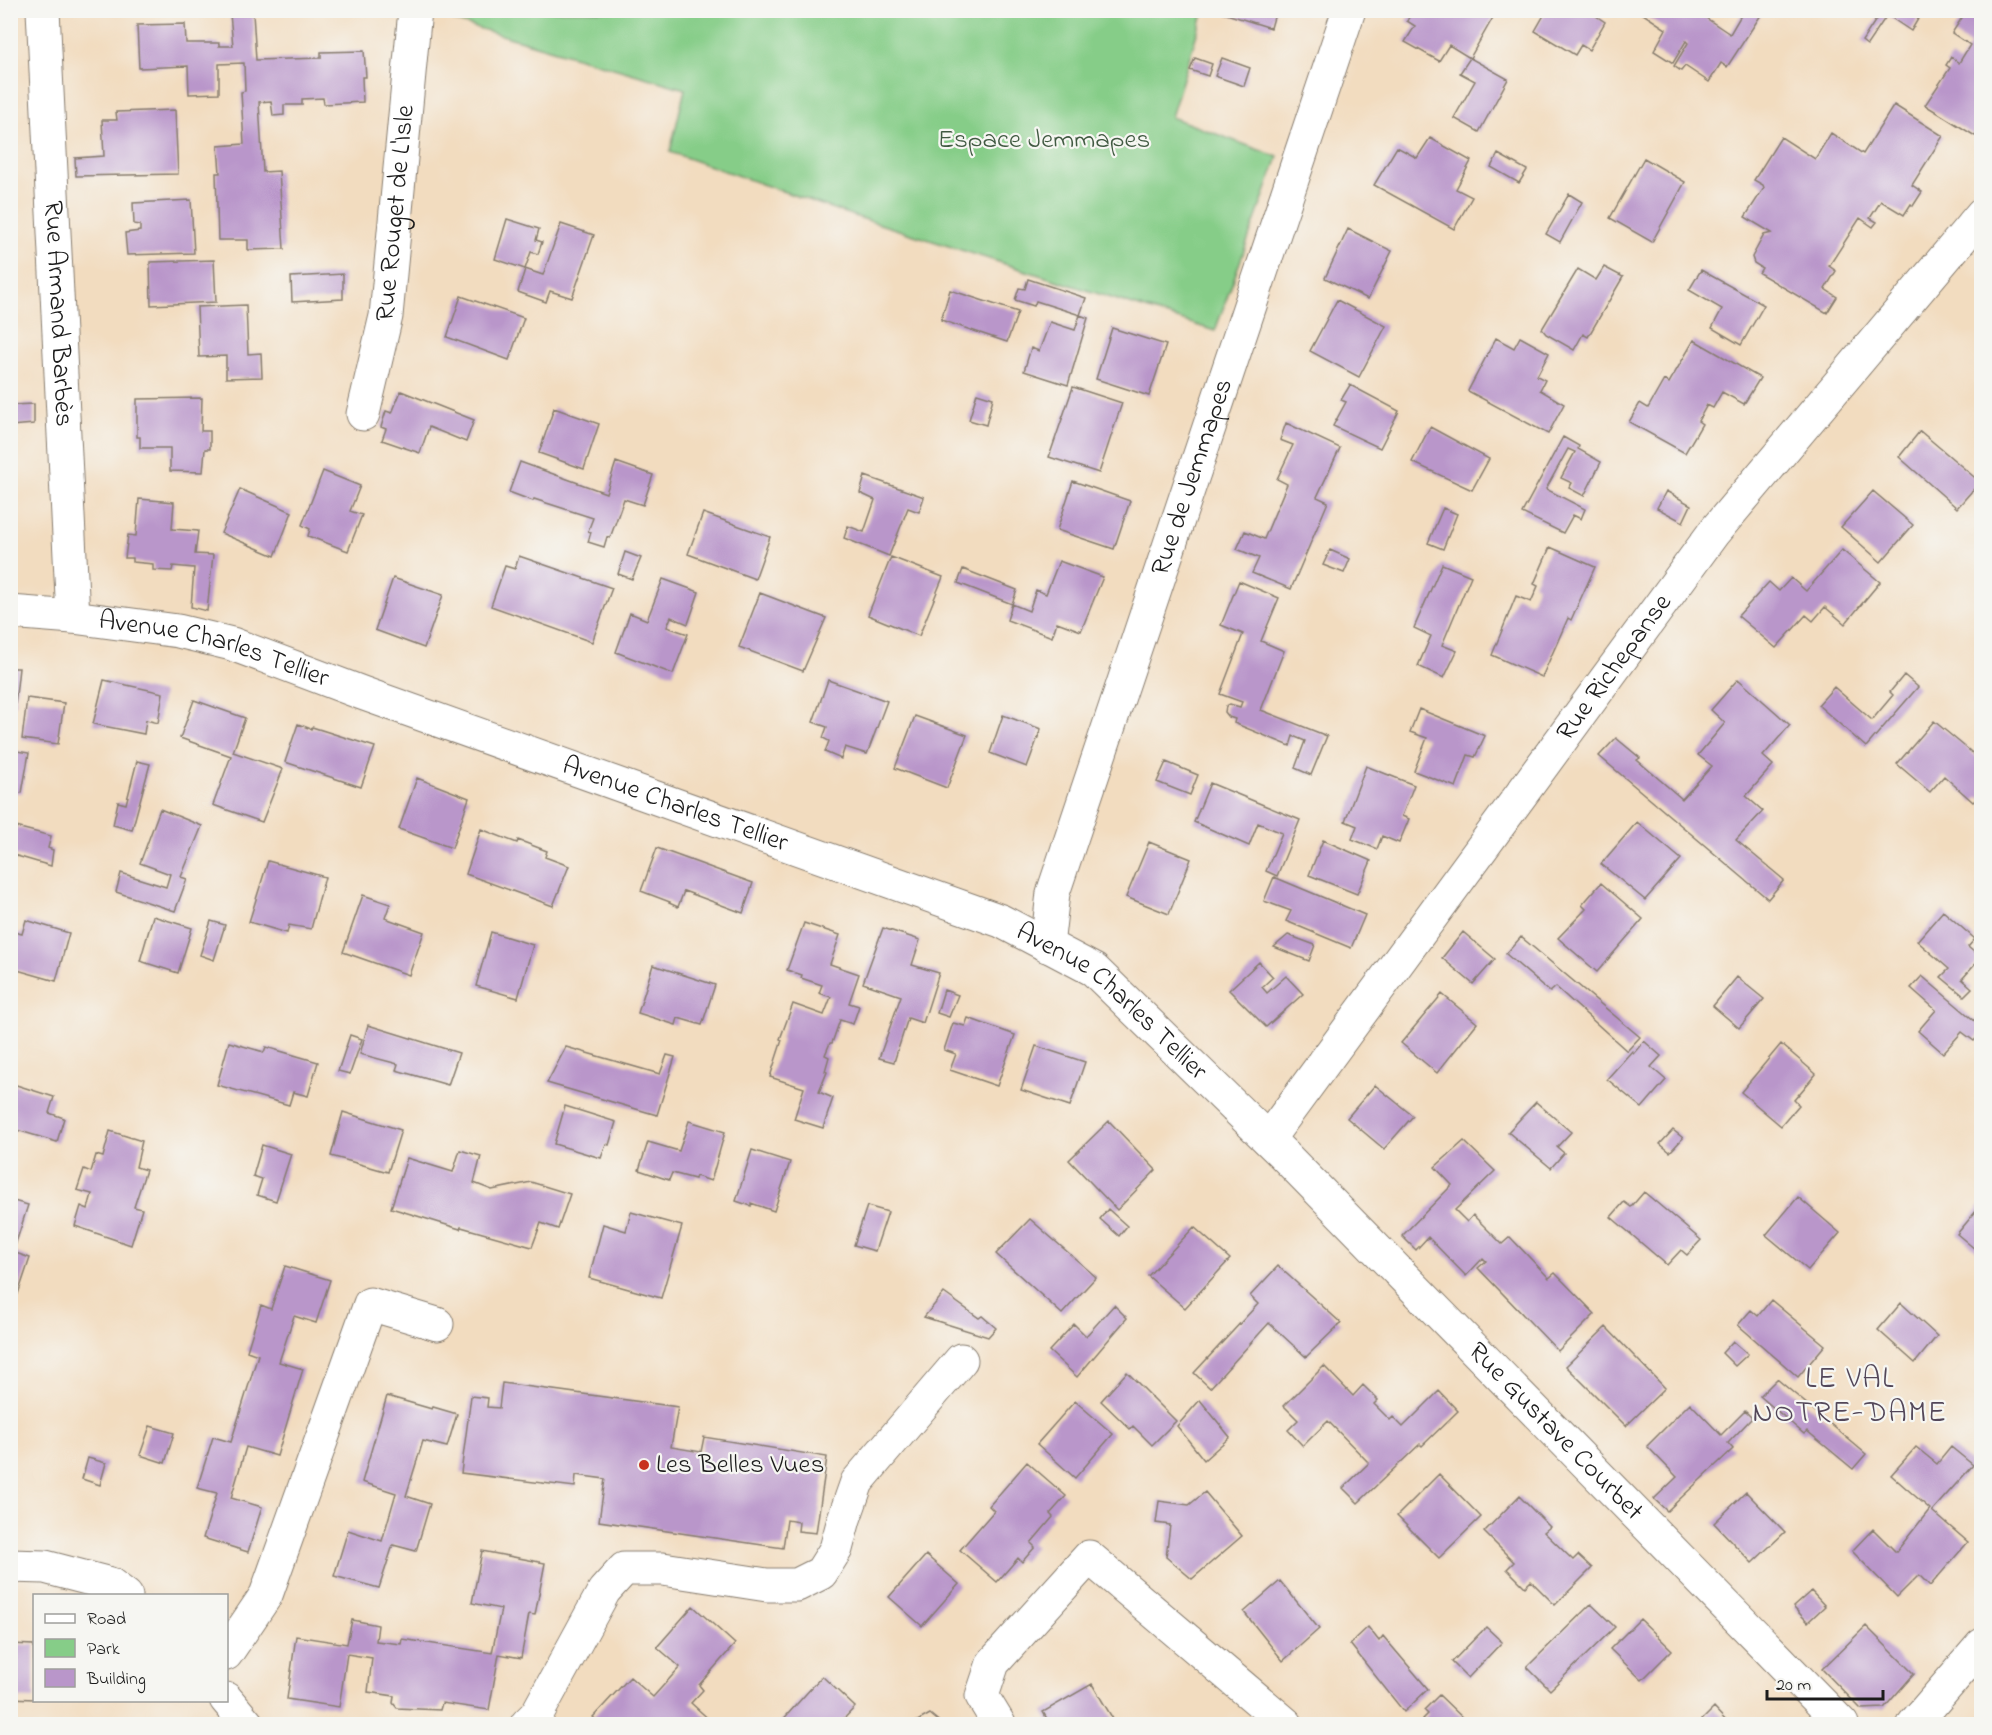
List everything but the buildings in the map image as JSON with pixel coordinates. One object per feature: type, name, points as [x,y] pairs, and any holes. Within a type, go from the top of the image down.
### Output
[{"type":"street","name":"Rue Armand Barbès","points":[[43,10],[73,617]]},
{"type":"street","name":"Rue Rouget de L'Isle","points":[[363,414],[386,316],[415,10]]},
{"type":"street","name":"Rue de Jemmapes","points":[[1047,946],[1053,893],[1349,10]]},
{"type":"street","name":"Rue Richepanse","points":[[1268,1139],[1714,532],[1982,214]]},
{"type":"street","name":"Avenue Charles Tellier","points":[[10,612],[73,617],[178,631],[232,644],[1001,921],[1094,970],[1268,1139]]},
{"type":"street","name":"Rue Gustave Courbet","points":[[1268,1139],[1842,1725]]},
{"type":"street","points":[[228,1650],[266,1595],[370,1304],[437,1324]]},
{"type":"street","points":[[527,1725],[537,1714],[604,1591],[624,1569],[663,1569],[767,1585],[797,1585],[821,1574],[836,1549],[857,1482],[961,1360]]},
{"type":"street","points":[[999,1725],[982,1696],[993,1663],[1089,1557],[1286,1725]]},
{"type":"street","points":[[10,1566],[45,1567],[110,1584],[123,1594]]},
{"type":"street","points":[[1914,1725],[1982,1645]]},
{"type":"street","points":[[228,1701],[247,1725]]},
{"type":"green space","name":"Espace Jemmapes","points":[[453,11],[1204,11],[1171,117],[1278,157],[1215,331],[845,213],[670,152],[685,89],[454,21]]},
{"type":"place","name":"Les Belles Vues","points":[[644,1465]]},
{"type":"district","name":"LE VAL NOTRE-DAME","points":[[1850,1397]]}]
